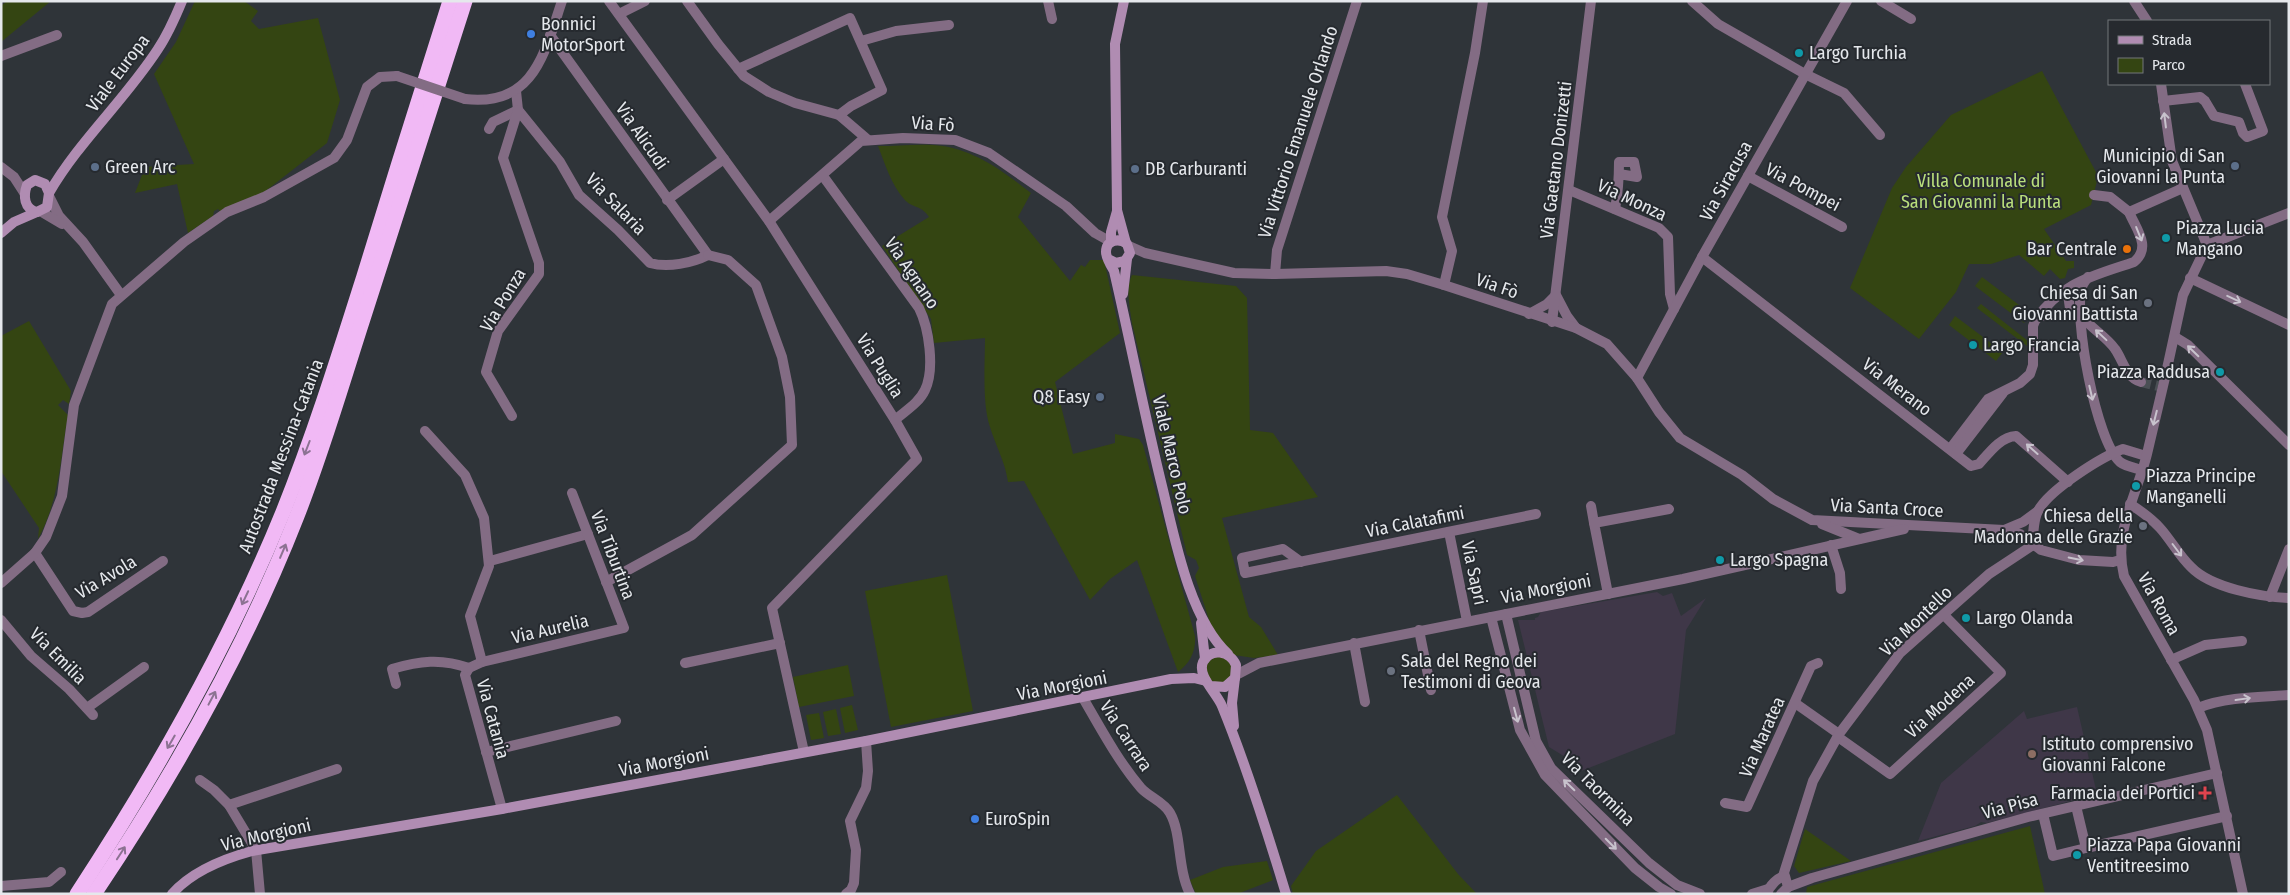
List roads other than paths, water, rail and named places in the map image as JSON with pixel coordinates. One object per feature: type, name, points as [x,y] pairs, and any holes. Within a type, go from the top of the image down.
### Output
[{"type":"highway","name":"Autostrada Messina-Catania","points":[[76,894],[136,802],[186,717],[235,621],[283,511],[320,413],[450,1]]},
{"type":"highway","points":[[312,475],[374,266],[457,1]]},
{"type":"highway","name":"Autostrada Messina-Catania","points":[[94,894],[173,769],[215,693],[274,572],[334,415],[465,1]]},
{"type":"main road","name":"Viale Europa","points":[[71,159],[133,84],[157,51],[168,33],[182,1]]},
{"type":"main road","points":[[1122,305],[1127,244],[1117,210],[1115,44],[1124,1]]},
{"type":"main road","points":[[14,222],[25,196],[27,185],[51,174],[71,159]]},
{"type":"main road","points":[[1,233],[14,222],[47,207],[49,195],[71,159]]},
{"type":"main road","points":[[37,180],[46,184],[49,195]]},
{"type":"main road","points":[[25,196],[28,207],[39,212]]},
{"type":"main road","points":[[1117,210],[1108,250],[1118,263],[1127,258]]},
{"type":"main road","points":[[1108,250],[1120,240],[1127,244]]},
{"type":"main road","name":"Viale Marco Polo","points":[[1108,250],[1173,533],[1198,610]]},
{"type":"main road","points":[[1198,610],[1216,643],[1230,657],[1237,668],[1233,721],[1238,749]]},
{"type":"main road","points":[[1198,610],[1204,639],[1202,673],[1222,706],[1286,894]]},
{"type":"main road","points":[[1171,680],[1216,653],[1230,657]]},
{"type":"main road","points":[[1171,680],[1194,678],[1208,684],[1225,687],[1236,676]]},
{"type":"main road","name":"Via Morgioni","points":[[172,894],[179,886],[224,858],[256,850],[502,809],[866,741],[1171,680]]},
{"type":"street","points":[[1,584],[34,553],[46,537],[62,496],[74,405],[102,325],[112,304],[184,242],[228,212],[264,197],[326,164],[341,150],[347,140],[367,87],[380,76],[397,76],[465,99],[481,101],[496,99],[516,91],[533,75],[562,1]]},
{"type":"street","name":"Via Puglia","points":[[609,1],[769,221],[895,420],[917,459],[772,608],[804,752]]},
{"type":"street","points":[[619,14],[645,1]]},
{"type":"street","points":[[687,1],[744,76],[769,92],[795,103],[839,115],[867,140]]},
{"type":"street","points":[[1048,1],[1052,19]]},
{"type":"street","name":"Via Vittorio Emanuele Orlando","points":[[1275,274],[1277,250],[1357,1]]},
{"type":"street","points":[[1444,285],[1452,251],[1442,217],[1476,54],[1483,1]]},
{"type":"street","name":"Via Gaetano Donizetti","points":[[1552,322],[1591,1]]},
{"type":"street","points":[[1692,1],[1718,24],[1804,74],[1844,93],[1880,135]]},
{"type":"street","name":"Via Siracusa","points":[[1637,378],[1702,257],[1847,1]]},
{"type":"street","points":[[1880,1],[1911,18]]},
{"type":"street","points":[[2134,1],[2146,20]]},
{"type":"street","points":[[738,69],[850,18],[882,90],[851,106],[839,115]]},
{"type":"street","points":[[861,41],[896,31],[949,25]]},
{"type":"street","points":[[1,56],[57,35]]},
{"type":"street","name":"Via Alicudi","points":[[550,35],[708,255]]},
{"type":"street","points":[[2161,85],[2169,147],[2182,188],[2207,245]]},
{"type":"street","points":[[2163,101],[2200,97],[2205,101],[2214,116],[2239,122],[2243,133],[2247,137],[2263,132],[2245,85]]},
{"type":"street","points":[[489,129],[493,122],[518,110],[516,91]]},
{"type":"street","name":"Via Salaria","points":[[518,110],[560,162],[579,195],[618,230],[650,263],[657,265],[691,262],[708,255]]},
{"type":"street","name":"Via Ponza","points":[[512,416],[486,372],[498,331],[539,274],[539,263],[503,158],[518,110]]},
{"type":"street","points":[[769,221],[861,141],[867,140]]},
{"type":"street","name":"Via Fò","points":[[867,140],[955,140],[989,153],[1066,206],[1095,233],[1108,250]]},
{"type":"street","points":[[667,200],[724,159]]},
{"type":"street","points":[[1,167],[14,176],[37,180]]},
{"type":"street","points":[[1614,209],[1619,174]]},
{"type":"street","points":[[14,176],[25,196]]},
{"type":"street","name":"Via Agnano","points":[[823,176],[919,308],[925,319],[928,330],[929,369],[926,389],[919,400],[895,420]]},
{"type":"street","name":"Via Pompei","points":[[1748,176],[1842,227]]},
{"type":"street","points":[[2129,212],[2182,188]]},
{"type":"street","name":"Via Monza","points":[[1569,190],[1659,228],[1668,236],[1670,294],[1674,309]]},
{"type":"street","points":[[49,195],[53,208],[67,227],[83,242],[121,295]]},
{"type":"street","points":[[1953,452],[2004,391],[2020,383],[2030,374],[2033,365],[2033,326],[2038,316],[2062,291],[2076,282],[2134,262],[2141,257],[2143,250],[2141,239],[2129,212],[2110,197],[2094,195]]},
{"type":"street","points":[[39,212],[67,227]]},
{"type":"street","points":[[2004,530],[2024,522],[2068,482],[2113,452],[2123,449],[2147,452],[2160,387],[2171,354],[2183,295],[2207,245],[2289,213]]},
{"type":"street","name":"Via Fò","points":[[1127,244],[1145,253],[1234,272],[1275,274],[1386,271],[1407,274],[1552,322],[1576,328],[1606,344],[1637,378],[1659,412],[1680,438],[1742,475],[1773,499]]},
{"type":"street","points":[[1127,258],[1145,253]]},
{"type":"street","points":[[606,582],[692,535],[792,445],[790,397],[782,357],[756,284],[728,260],[708,255]]},
{"type":"street","name":"Via Merano","points":[[1702,257],[1971,466],[1975,467],[2005,439],[2016,436],[2068,482]]},
{"type":"street","points":[[2076,315],[2081,288],[2088,277]]},
{"type":"street","points":[[2190,278],[2289,325]]},
{"type":"street","points":[[2062,291],[2068,294],[2076,315],[2086,371],[2096,412],[2113,452],[2121,462],[2142,470]]},
{"type":"street","points":[[1529,314],[1547,304],[1556,295],[1576,328]]},
{"type":"street","points":[[2038,316],[2076,315],[2115,348],[2129,374],[2136,381],[2141,382]]},
{"type":"street","points":[[2174,337],[2188,345],[2252,410],[2287,440]]},
{"type":"street","name":"Via Catania","points":[[425,431],[465,475],[484,518],[490,561],[470,616],[482,662],[469,668],[464,675],[502,809]]},
{"type":"street","name":"Via Roma","points":[[2147,452],[2129,506],[2122,535],[2120,560],[2124,576],[2198,708],[2207,730],[2243,894]]},
{"type":"street","name":"Via Tiburtina","points":[[572,493],[624,628]]},
{"type":"street","name":"Via Santa Croce","points":[[1773,499],[1812,520],[2004,530]]},
{"type":"street","points":[[1591,506],[1608,594]]},
{"type":"street","points":[[2129,506],[2145,513],[2160,528],[2195,571],[2213,581],[2270,597],[2289,598]]},
{"type":"street","points":[[1594,523],[1668,509]]},
{"type":"street","points":[[2033,545],[2032,531],[2038,511]]},
{"type":"street","name":"Via Calatafimi","points":[[1301,562],[1283,549],[1242,558],[1245,574],[1536,514]]},
{"type":"street","points":[[1812,520],[1864,538],[1867,523]]},
{"type":"street","name":"Via Morgioni","points":[[1259,662],[1608,594],[1915,526]]},
{"type":"street","points":[[1836,529],[1835,544],[1841,589]]},
{"type":"street","points":[[2004,530],[2020,534],[2041,550],[2079,560],[2113,562],[2120,560]]},
{"type":"street","name":"Via Sapri","points":[[1449,532],[1467,621]]},
{"type":"street","points":[[490,561],[588,534]]},
{"type":"street","name":"Via Montello","points":[[1784,884],[1813,781],[1839,735],[1900,653],[1944,616],[1989,574],[2033,545]]},
{"type":"street","points":[[2270,597],[2289,549]]},
{"type":"street","name":"Via Avola","points":[[34,553],[73,610],[82,613],[88,612],[163,560]]},
{"type":"street","name":"Via Taormina","points":[[1506,614],[1536,741],[1552,768],[1649,863],[1677,885],[1700,894]]},
{"type":"street","name":"Via Modena","points":[[1839,735],[1890,774],[2001,673],[1944,616]]},
{"type":"street","name":"Via Taormina","points":[[1491,617],[1520,730],[1545,775],[1636,868],[1659,887],[1671,894]]},
{"type":"street","name":"Via Emilia","points":[[1,620],[30,656],[69,689],[90,712],[144,667]]},
{"type":"street","name":"Via Aurelia","points":[[482,662],[624,628]]},
{"type":"street","points":[[1495,631],[1509,628]]},
{"type":"street","points":[[1418,630],[1431,690]]},
{"type":"street","points":[[2171,660],[2205,646],[2242,641]]},
{"type":"street","points":[[685,663],[780,643]]},
{"type":"street","points":[[1354,643],[1365,702]]},
{"type":"street","points":[[1230,657],[1259,662]]},
{"type":"street","points":[[396,684],[392,669],[418,661],[453,664],[469,668]]},
{"type":"street","points":[[1236,676],[1259,662]]},
{"type":"street","name":"Via Maratea","points":[[1724,803],[1748,807],[1795,704],[1810,666],[1818,663]]},
{"type":"street","points":[[2198,708],[2248,698],[2289,695]]},
{"type":"street","name":"Via Carrara","points":[[1083,698],[1124,767],[1143,790],[1171,813],[1180,854],[1180,866],[1184,882],[1190,894]]},
{"type":"street","points":[[1795,704],[1839,735]]},
{"type":"street","points":[[486,752],[616,721]]},
{"type":"street","points":[[846,894],[851,890],[854,883],[856,850],[850,821],[866,788],[868,771],[866,741]]},
{"type":"street","points":[[229,805],[338,769]]},
{"type":"street","name":"Via Pisa","points":[[1768,891],[1784,884],[1812,878],[2043,814],[2217,773]]},
{"type":"street","points":[[200,780],[214,790],[229,805],[256,850],[260,894]]},
{"type":"street","points":[[2076,806],[2086,848]]},
{"type":"street","points":[[2043,814],[2053,856],[2227,816]]},
{"type":"street","points":[[1,886],[49,882],[61,872]]},
{"type":"street","points":[[1752,894],[1768,891]]},
{"type":"tunnel","points":[[2141,382],[2158,386]]},
{"type":"place","name":"Bonnici MotorSport","points":[[531,34]]},
{"type":"place","name":"Largo Turchia","points":[[1799,53]]},
{"type":"place","name":"Municipio di San Giovanni la Punta","points":[[2235,166]]},
{"type":"place","name":"Green Arc","points":[[95,167]]},
{"type":"place","name":"DB Carburanti","points":[[1135,169]]},
{"type":"place","name":"Piazza Lucia Mangano","points":[[2166,238]]},
{"type":"place","name":"Bar Centrale","points":[[2127,249]]},
{"type":"place","name":"Chiesa di San Giovanni Battista","points":[[2148,303]]},
{"type":"place","name":"Largo Francia","points":[[1973,345]]},
{"type":"place","name":"Piazza Raddusa","points":[[2220,372]]},
{"type":"place","name":"Q8 Easy","points":[[1100,397]]},
{"type":"place","name":"Piazza Principe Manganelli","points":[[2136,486]]},
{"type":"place","name":"Chiesa della Madonna delle Grazie","points":[[2143,526]]},
{"type":"place","name":"Largo Spagna","points":[[1720,560]]},
{"type":"place","name":"Largo Olanda","points":[[1966,618]]},
{"type":"place","name":"Sala del Regno dei Testimoni di Geova","points":[[1391,671]]},
{"type":"place","name":"Istituto comprensivo Giovanni Falcone","points":[[2032,754]]},
{"type":"place","name":"Farmacia dei Portici","points":[[2205,793]]},
{"type":"place","name":"EuroSpin","points":[[975,819]]},
{"type":"place","name":"Piazza Papa Giovanni Ventitreesimo","points":[[2077,855]]},
{"type":"park label","name":"Villa Comunale di San Giovanni la Punta","points":[[1981,191]]}]
